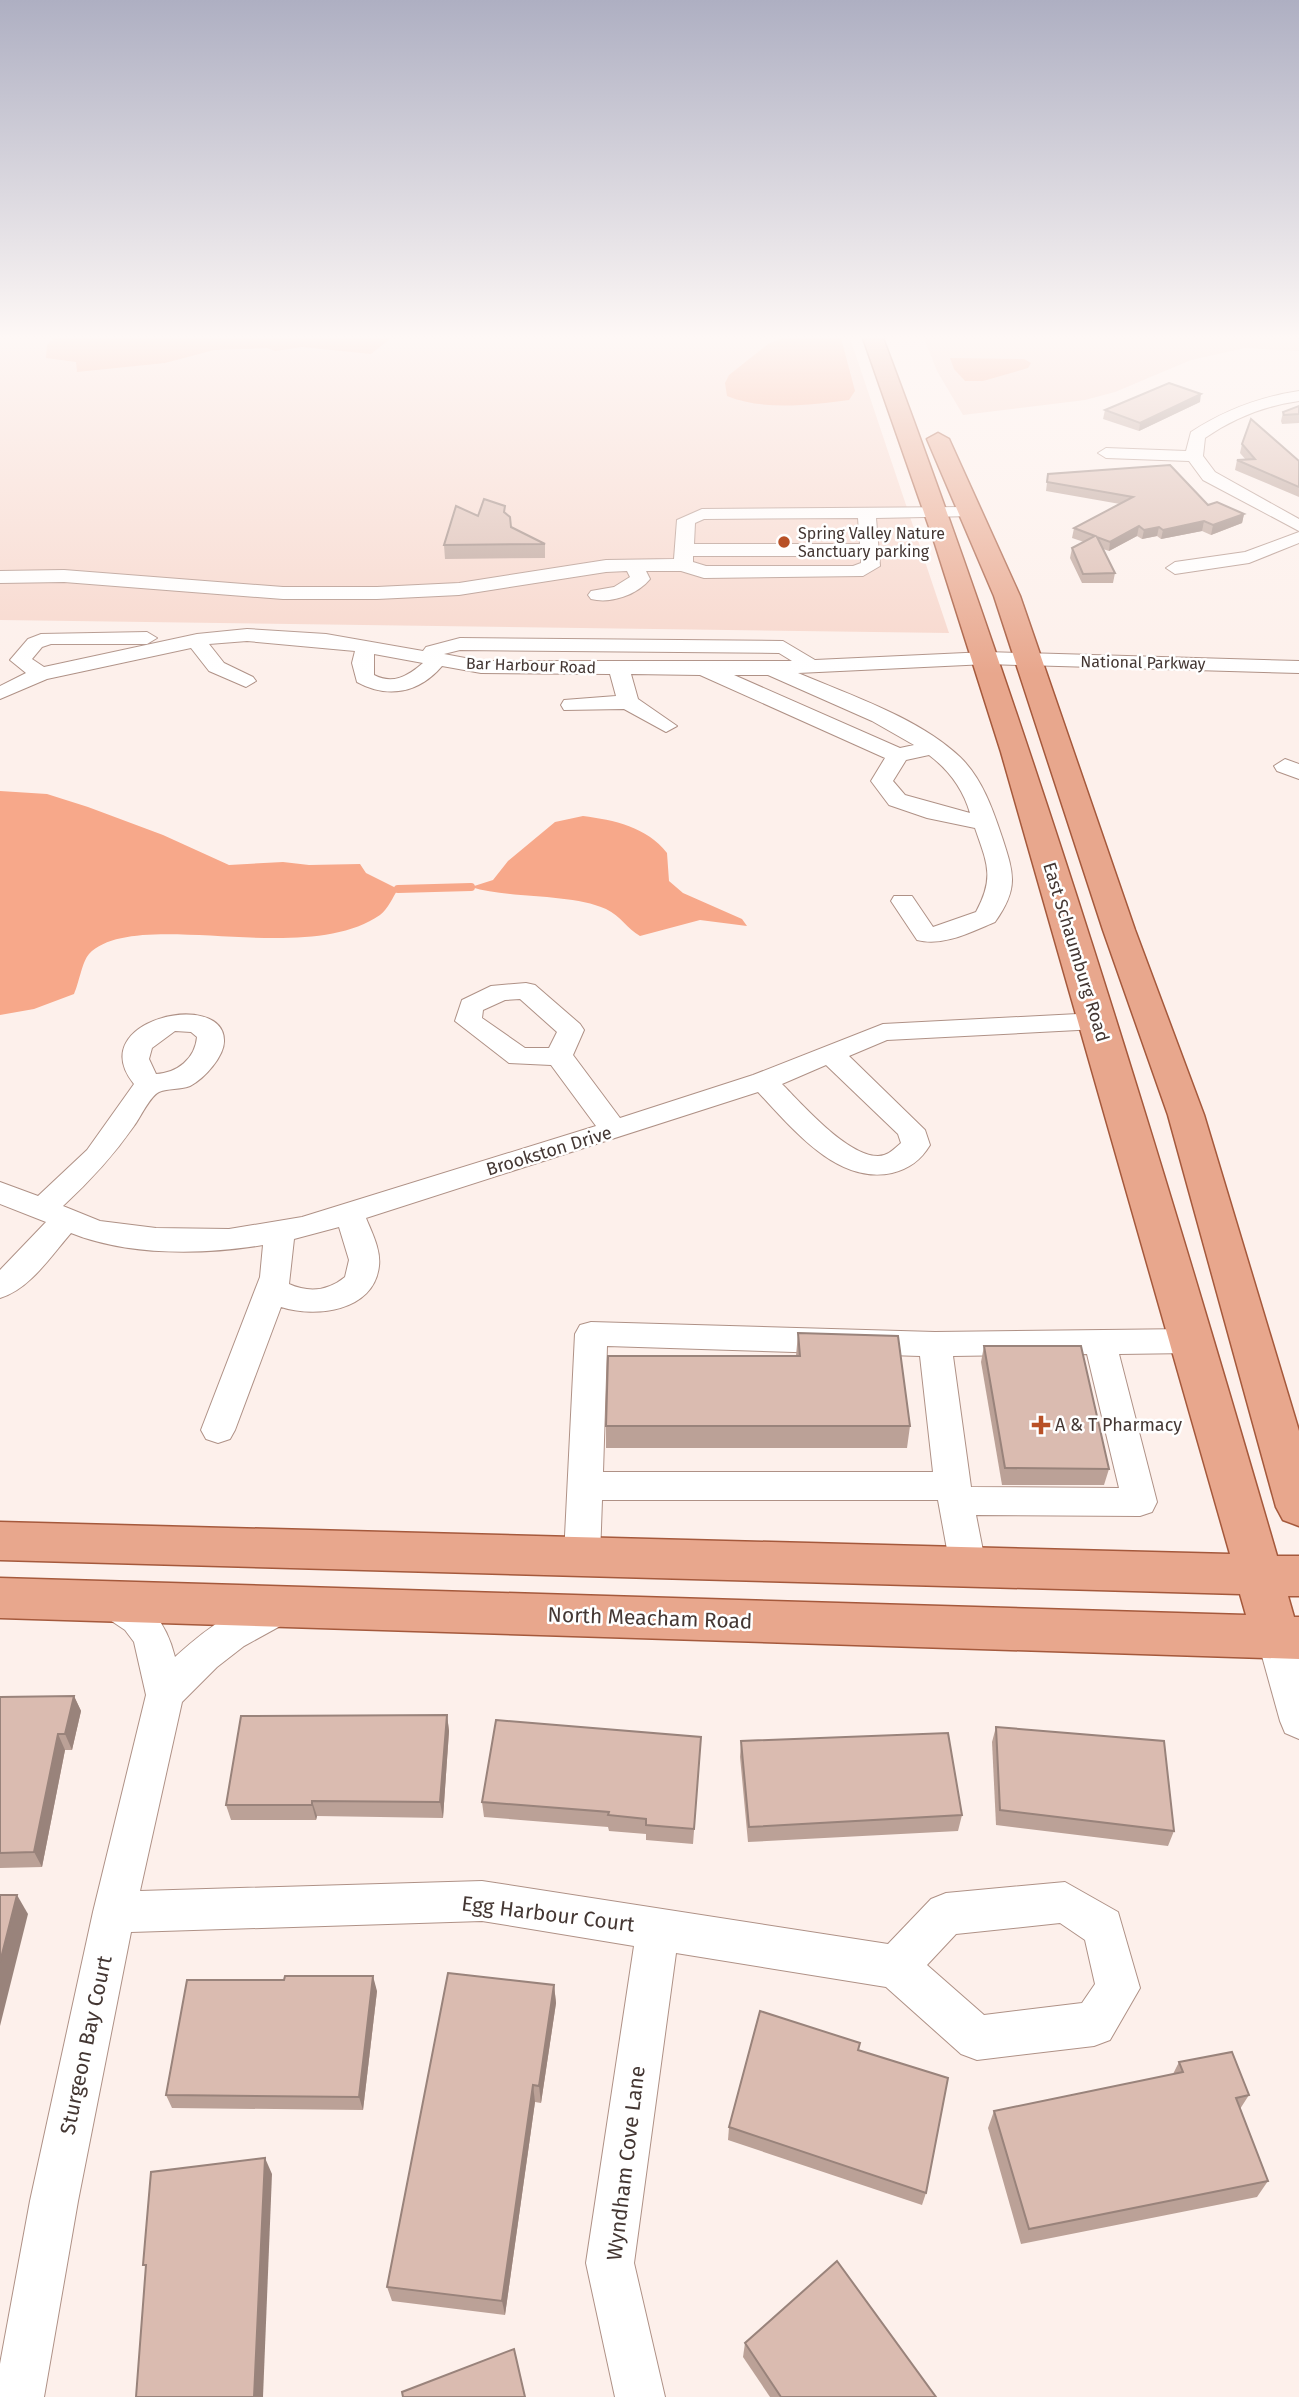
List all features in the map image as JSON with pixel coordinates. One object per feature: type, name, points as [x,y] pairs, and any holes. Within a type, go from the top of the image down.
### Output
[{"type":"main road","name":"East Schaumburg Road","points":[[924,450],[953,512],[1007,596],[1119,930],[1185,1115],[1299,1507]]},
{"type":"main road","name":"East Schaumburg Road","points":[[933,450],[953,512],[987,658],[1191,1341],[1279,1575],[1288,1638]]},
{"type":"main road","points":[[0,1541],[1279,1575]]},
{"type":"main road","name":"North Meacham Road","points":[[0,1598],[1288,1638]]},
{"type":"street","points":[[1195,450],[1194,456],[1209,476],[1299,526]]},
{"type":"street","points":[[1106,453],[1194,456]]},
{"type":"street","points":[[683,557],[683,530],[866,521],[953,512]]},
{"type":"street","points":[[0,577],[64,576],[316,594],[424,592],[586,568],[635,566],[683,557],[704,572],[856,572],[871,566],[866,521]]},
{"type":"street","points":[[1175,568],[1248,556],[1299,537]]},
{"type":"street","points":[[598,595],[619,592],[640,579],[635,566]]},
{"type":"street","points":[[479,603],[505,598],[524,579]]},
{"type":"street","name":"Bar Harbour Road","points":[[2,693],[41,674],[197,640],[258,635],[366,646],[481,667],[770,668],[987,658]]},
{"type":"street","points":[[41,674],[20,660],[35,643],[48,638],[147,638],[167,646]]},
{"type":"street","points":[[197,640],[207,661],[227,675],[246,681]]},
{"type":"street","points":[[415,655],[460,644],[783,647],[814,665]]},
{"type":"street","points":[[366,646],[362,663],[364,678],[375,684],[412,684],[437,660]]},
{"type":"street","name":"National Parkway","points":[[987,658],[1299,667]]},
{"type":"street","points":[[619,668],[628,702]]},
{"type":"street","points":[[702,668],[898,755],[933,747]]},
{"type":"street","points":[[770,668],[880,716],[933,747],[954,763],[977,798],[1002,873],[997,896],[986,917],[944,933],[926,935],[902,901]]},
{"type":"street","points":[[572,705],[628,702],[667,726]]},
{"type":"street","points":[[898,755],[882,781],[897,800],[935,813],[986,823]]},
{"type":"street","name":"Brookston Drive","points":[[4,1198],[55,1213],[96,1231],[156,1239],[229,1240],[279,1232],[349,1213],[763,1081],[883,1032],[1097,1021]]},
{"type":"street","points":[[763,1081],[834,1151],[850,1159],[876,1166],[889,1164],[908,1155],[916,1145],[911,1130],[830,1054]]},
{"type":"street","points":[[559,1056],[614,1130]]},
{"type":"street","points":[[0,1287],[23,1268],[55,1213],[149,1084]]},
{"type":"street","points":[[271,1290],[297,1300],[318,1301],[351,1291],[361,1278],[365,1265],[349,1213]]},
{"type":"street","points":[[218,1430],[276,1277],[279,1232]]},
{"type":"street","points":[[582,1556],[591,1334],[935,1345],[1191,1341]]},
{"type":"street","points":[[584,1486],[955,1494],[1140,1502],[1100,1342]]},
{"type":"street","points":[[935,1345],[947,1455],[968,1566]]},
{"type":"street","points":[[111,1601],[138,1619],[151,1636],[165,1695]]},
{"type":"street","points":[[165,1695],[190,1664],[249,1622],[284,1606]]},
{"type":"street","points":[[1288,1638],[1299,1721]]},
{"type":"street","name":"Sturgeon Bay Court","points":[[19,2397],[54,2201],[114,1912],[165,1695]]},
{"type":"street","name":"Egg Harbour Court","points":[[114,1912],[482,1901],[896,1967]]},
{"type":"street","points":[[1065,1902],[1103,1927],[1118,1988],[1094,2024],[977,2038],[896,1967],[946,1914],[1065,1902]]},
{"type":"street","name":"Wyndham Cove Lane","points":[[640,2397],[610,2263],[658,1927]]},
{"type":"shaded area","points":[[0,450],[888,450],[949,633],[0,620]]},
{"type":"shaded area","points":[[0,791],[47,794],[88,807],[163,835],[229,865],[283,862],[309,865],[360,864],[366,873],[398,889],[380,915],[348,930],[309,937],[144,935],[112,941],[89,954],[74,994],[34,1009],[0,1015]]},
{"type":"shaded area","points":[[583,816],[629,826],[650,837],[667,853],[669,881],[683,893],[742,919],[747,926],[700,920],[640,936],[611,912],[591,904],[471,887],[493,880],[508,861],[555,822]]},
{"type":"building","points":[[1247,450],[1286,450],[1299,461],[1299,487],[1237,460],[1255,459]]},
{"type":"building","points":[[1170,465],[1208,505],[1217,502],[1244,514],[1213,525],[1204,521],[1163,530],[1159,527],[1144,530],[1139,526],[1110,542],[1097,537],[1115,573],[1083,574],[1072,548],[1095,536],[1074,528],[1133,497],[1047,482],[1048,474]]},
{"type":"building","points":[[484,499],[505,506],[504,512],[510,517],[511,527],[545,544],[444,545],[456,506],[478,516]]},
{"type":"building","points":[[798,1333],[898,1336],[910,1426],[606,1426],[608,1356],[800,1356]]},
{"type":"building","name":"A & T Pharmacy","points":[[984,1346],[1081,1346],[1109,1469],[1005,1468]]},
{"type":"building","points":[[74,1696],[65,1734],[58,1734],[34,1852],[0,1853],[0,1697]]},
{"type":"building","points":[[447,1715],[440,1802],[312,1801],[312,1805],[226,1805],[241,1716]]},
{"type":"building","points":[[496,1720],[701,1737],[694,1829],[646,1825],[646,1819],[608,1815],[609,1812],[482,1802]]},
{"type":"building","points":[[996,1727],[1164,1741],[1174,1831],[1000,1810]]},
{"type":"building","points":[[948,1733],[962,1815],[749,1827],[741,1741]]},
{"type":"building","points":[[0,1895],[17,1895],[0,1962]]},
{"type":"building","points":[[448,1973],[554,1985],[539,2086],[533,2085],[502,2301],[387,2287]]},
{"type":"building","points":[[285,1976],[373,1976],[359,2097],[166,2095],[187,1980],[284,1980]]},
{"type":"building","points":[[760,2011],[860,2043],[858,2050],[948,2078],[926,2193],[729,2127]]},
{"type":"building","points":[[1232,2052],[1249,2095],[1236,2098],[1268,2181],[1029,2229],[994,2111],[1183,2072],[1179,2062]]},
{"type":"building","points":[[265,2158],[254,2397],[136,2397],[151,2172]]},
{"type":"building","points":[[837,2261],[936,2397],[781,2397],[745,2343]]},
{"type":"building","points":[[514,2349],[525,2397],[403,2397],[402,2392]]},
{"type":"waterway","points":[[398,889],[471,887]]},
{"type":"place","name":"Spring Valley Nature Sanctuary parking","points":[[784,542]]},
{"type":"place","name":"A & T Pharmacy","points":[[1041,1425]]}]
